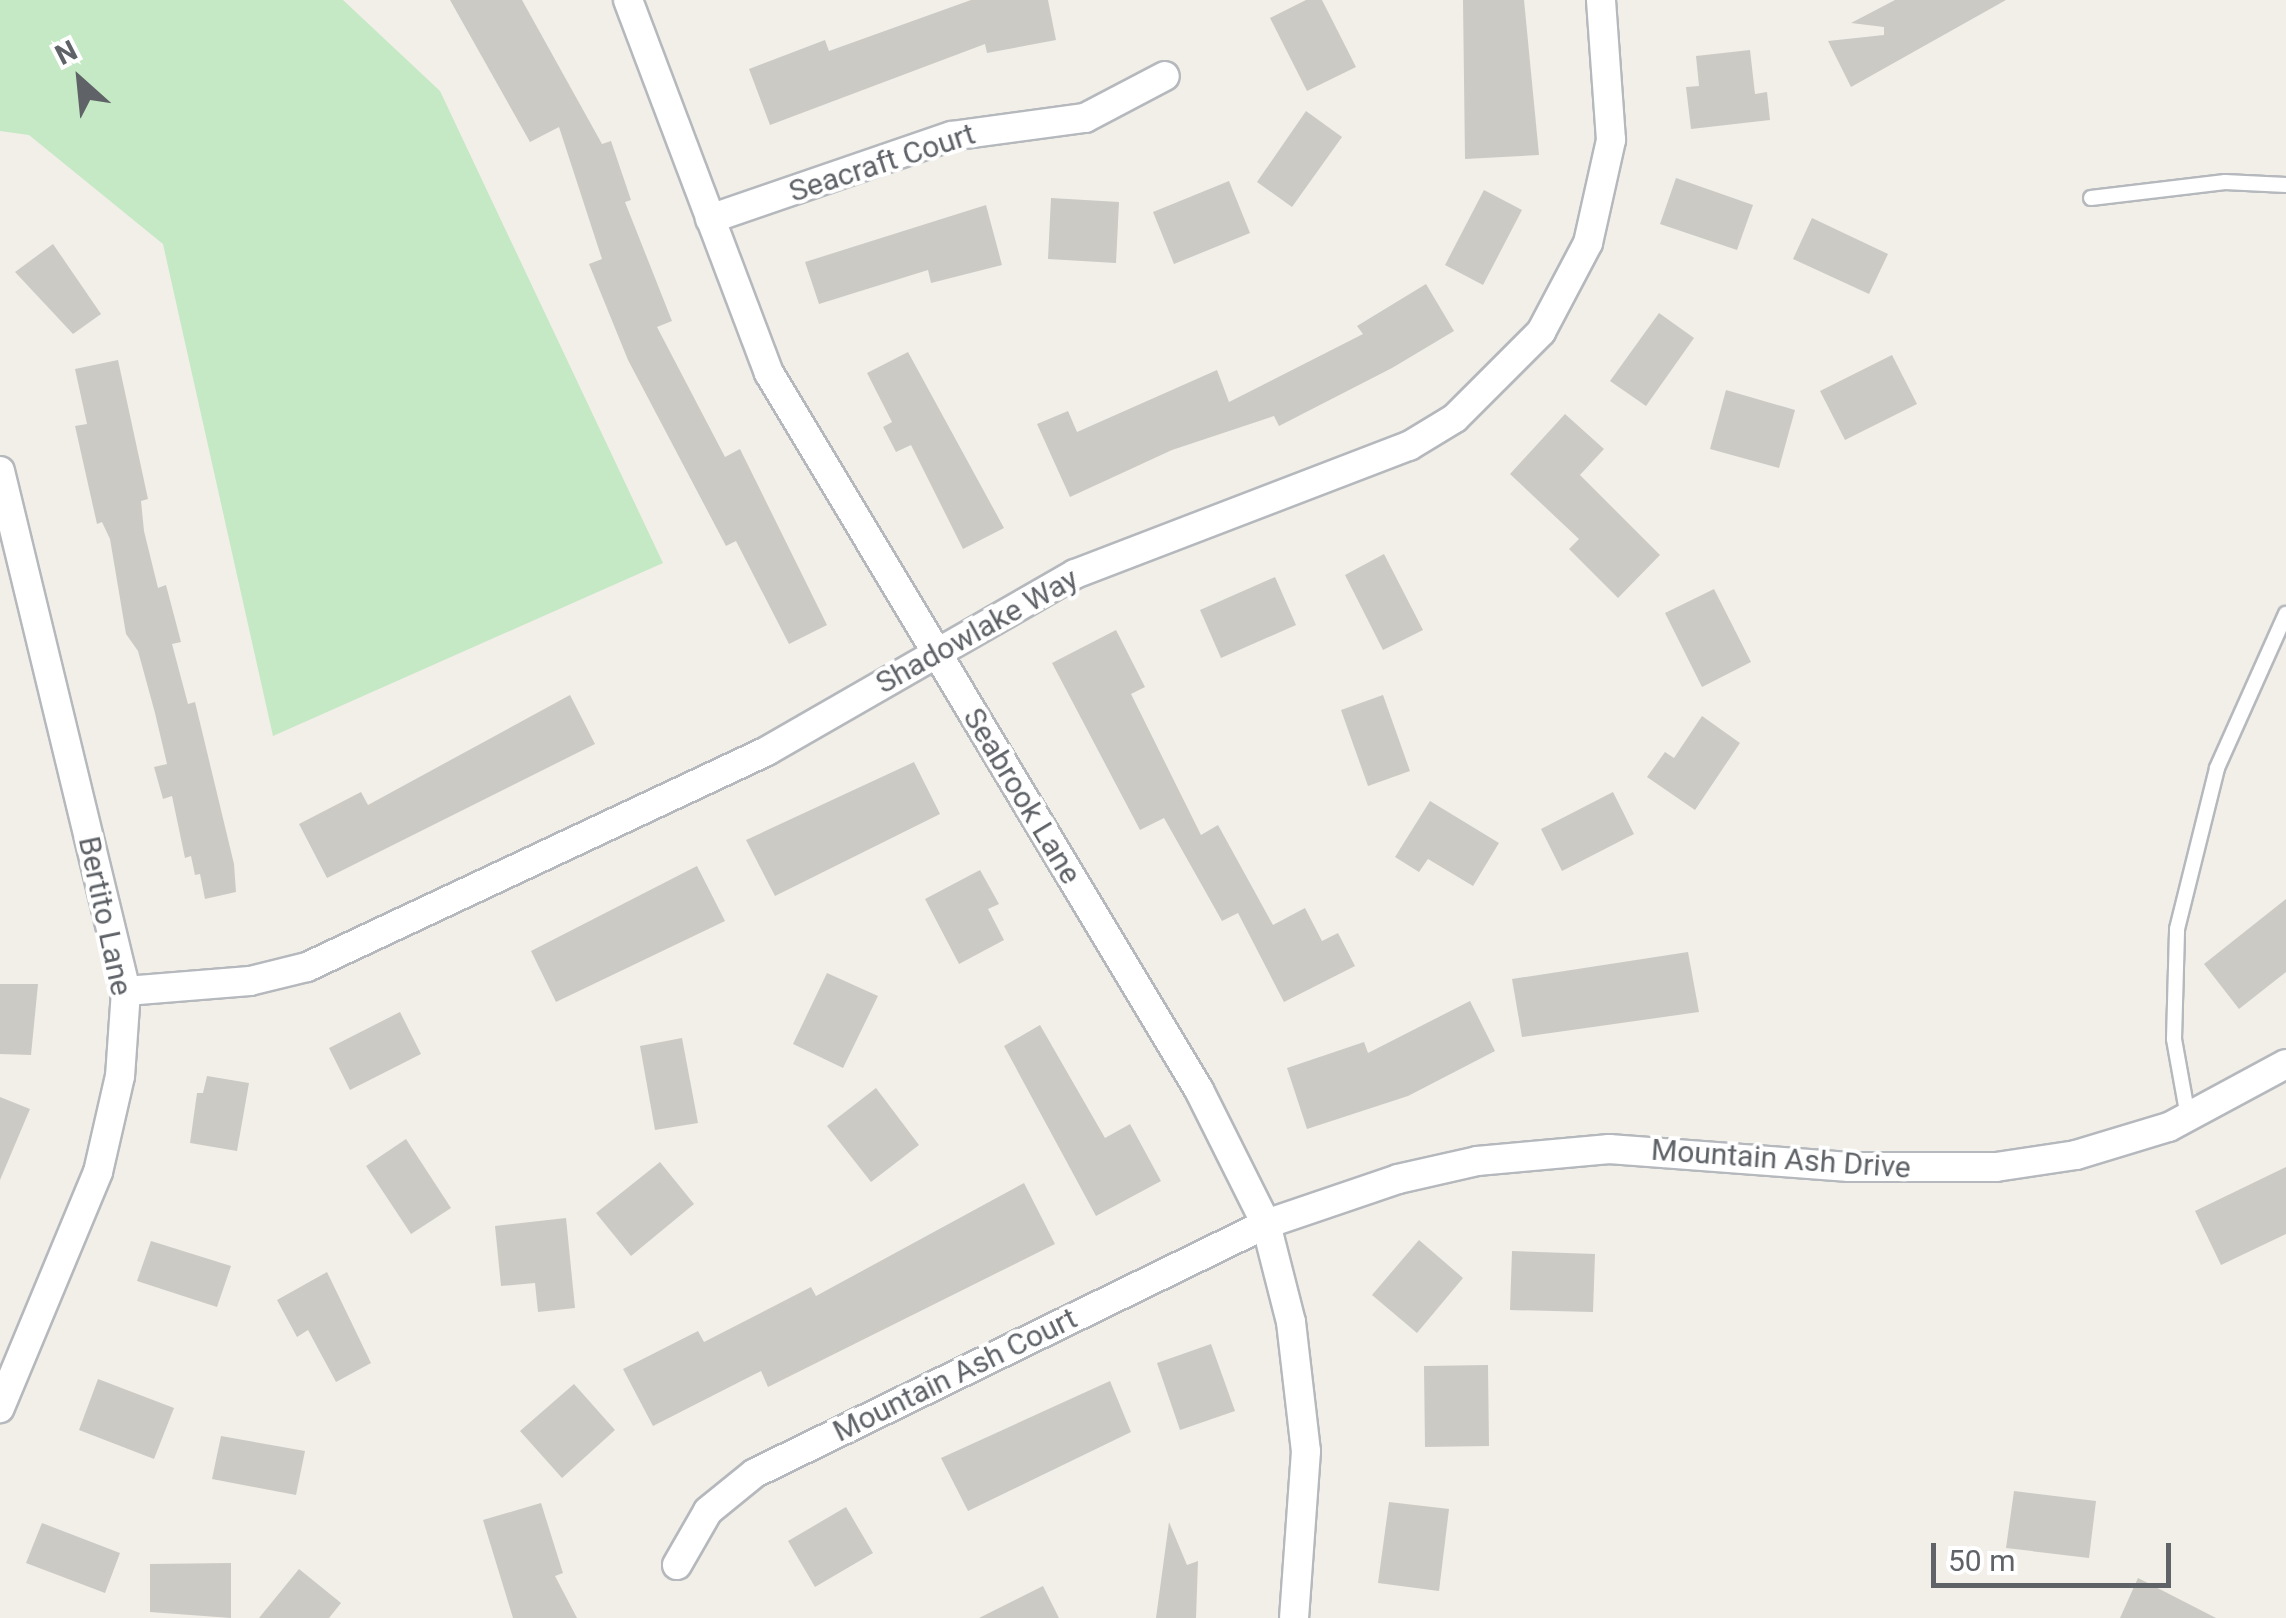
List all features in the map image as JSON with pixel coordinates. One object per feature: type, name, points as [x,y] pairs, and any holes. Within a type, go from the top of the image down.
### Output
[{"type":"street","name":"Seabrook Lane","points":[[628,0],[769,374],[1200,1090],[1266,1224],[1292,1322],[1306,1451],[1294,1618]]},
{"type":"street","name":"Shadowlake Way","points":[[126,991],[250,981],[306,967],[767,751],[1075,574],[1409,446],[1456,418],[1514,366],[1566,294],[1604,190],[1611,95],[1602,0]]},
{"type":"street","name":"Seacraft Court","points":[[710,219],[951,136],[1085,118],[1164,76]]},
{"type":"street","name":"Bertito Lane","points":[[0,471],[126,991],[110,1130],[0,1408]]},
{"type":"street","name":"Mountain Ash Drive","points":[[1266,1224],[1398,1179],[1546,1152],[1685,1150],[1848,1167],[1996,1168],[2076,1155],[2188,1118],[2286,1064]]},
{"type":"street","name":"Mountain Ash Court","points":[[677,1565],[708,1511],[755,1473],[1266,1224]]},
{"type":"lane","points":[[2091,198],[2225,182],[2286,185]]},
{"type":"lane","points":[[2188,1118],[2174,1039],[2177,929],[2218,768],[2286,614]]},
{"type":"green space","points":[[0,0],[343,0],[440,91],[663,563],[273,736],[163,244],[29,135],[0,131]]},
{"type":"building","points":[[450,0],[522,0],[602,144],[611,141],[631,200],[625,202],[672,321],[657,327],[725,457],[740,449],[827,625],[789,644],[736,541],[726,546],[628,360],[589,264],[602,259],[559,127],[530,142]]},
{"type":"building","points":[[971,0],[1048,0],[1056,40],[987,53],[985,44],[770,125],[749,69],[825,40],[829,51]]},
{"type":"building","points":[[1306,0],[1322,0],[1356,67],[1307,91],[1270,18]]},
{"type":"building","points":[[1463,0],[1524,0],[1539,155],[1465,159]]},
{"type":"building","points":[[1895,0],[2006,0],[1851,87],[1828,41],[1884,35],[1884,27],[1851,23]]},
{"type":"building","points":[[1750,50],[1755,94],[1767,92],[1770,120],[1691,129],[1686,87],[1699,86],[1696,56]]},
{"type":"building","points":[[1306,111],[1342,137],[1292,207],[1257,182]]},
{"type":"building","points":[[1676,178],[1753,205],[1737,250],[1660,224]]},
{"type":"building","points":[[1229,181],[1250,233],[1174,264],[1153,212]]},
{"type":"building","points":[[1484,190],[1522,210],[1483,285],[1445,265]]},
{"type":"building","points":[[1051,198],[1119,202],[1116,263],[1048,259]]},
{"type":"building","points":[[986,205],[1002,265],[931,283],[928,270],[819,304],[805,262]]},
{"type":"building","points":[[1812,218],[1888,254],[1869,294],[1793,259]]},
{"type":"building","points":[[53,244],[101,314],[73,334],[15,272]]},
{"type":"building","points":[[1426,284],[1454,331],[1279,426],[1274,416],[1172,450],[1070,497],[1037,424],[1068,411],[1077,432],[1217,370],[1229,402],[1363,334],[1357,326]]},
{"type":"building","points":[[1659,313],[1694,338],[1646,406],[1610,381]]},
{"type":"building","points":[[908,352],[1004,528],[963,549],[911,445],[896,452],[883,427],[892,422],[867,373]]},
{"type":"building","points":[[1892,355],[1917,404],[1845,440],[1820,391]]},
{"type":"building","points":[[118,360],[148,499],[141,501],[144,531],[158,588],[166,585],[181,642],[172,644],[188,704],[195,702],[234,864],[236,892],[205,899],[200,874],[195,875],[191,856],[185,858],[172,796],[163,799],[154,767],[167,764],[138,651],[126,634],[110,539],[102,522],[97,524],[75,426],[87,424],[75,369]]},
{"type":"building","points":[[1726,390],[1795,410],[1779,468],[1710,449]]},
{"type":"building","points":[[1565,414],[1604,449],[1580,475],[1660,555],[1618,598],[1569,549],[1579,539],[1510,474]]},
{"type":"building","points":[[1384,554],[1423,630],[1383,650],[1345,575]]},
{"type":"building","points":[[1275,577],[1296,625],[1221,658],[1200,610]]},
{"type":"building","points":[[1714,589],[1751,662],[1702,687],[1665,613]]},
{"type":"building","points":[[1116,630],[1145,687],[1131,694],[1201,835],[1218,825],[1273,925],[1305,908],[1322,941],[1338,933],[1355,966],[1284,1002],[1238,913],[1222,921],[1164,818],[1140,830],[1052,663]]},
{"type":"building","points":[[570,695],[595,744],[327,878],[299,824],[361,792],[368,805]]},
{"type":"building","points":[[1383,695],[1410,771],[1368,786],[1341,710]]},
{"type":"building","points":[[1702,716],[1740,743],[1695,810],[1647,777],[1665,752],[1674,758]]},
{"type":"building","points":[[914,762],[940,814],[775,896],[746,840]]},
{"type":"building","points":[[1613,792],[1634,834],[1562,871],[1541,829]]},
{"type":"building","points":[[1430,801],[1499,843],[1473,886],[1428,859],[1419,872],[1395,857]]},
{"type":"building","points":[[697,866],[725,921],[556,1002],[531,951]]},
{"type":"building","points":[[980,870],[999,904],[988,909],[1004,940],[959,964],[925,899]]},
{"type":"building","points":[[2286,899],[2286,972],[2239,1009],[2204,964]]},
{"type":"building","points":[[1688,952],[1699,1012],[1522,1037],[1512,979]]},
{"type":"building","points":[[827,973],[878,996],[843,1068],[793,1044]]},
{"type":"building","points":[[0,984],[38,984],[31,1055],[0,1054]]},
{"type":"building","points":[[1470,1001],[1495,1051],[1408,1096],[1307,1129],[1287,1068],[1364,1042],[1368,1053]]},
{"type":"building","points":[[400,1012],[421,1054],[350,1090],[329,1048]]},
{"type":"building","points":[[1040,1025],[1105,1138],[1130,1124],[1161,1181],[1096,1216],[1004,1046]]},
{"type":"building","points":[[682,1038],[698,1123],[655,1130],[640,1046]]},
{"type":"building","points":[[207,1076],[249,1083],[237,1151],[190,1143],[197,1093],[203,1093]]},
{"type":"building","points":[[876,1088],[919,1145],[871,1182],[827,1126]]},
{"type":"building","points":[[0,1097],[30,1109],[0,1180]]},
{"type":"building","points":[[406,1139],[451,1208],[411,1234],[366,1166]]},
{"type":"building","points":[[660,1162],[694,1204],[631,1256],[596,1213]]},
{"type":"building","points":[[2286,1167],[2286,1234],[2221,1265],[2195,1211]]},
{"type":"building","points":[[1024,1183],[1055,1244],[768,1387],[761,1371],[653,1426],[623,1369],[698,1331],[704,1342],[811,1287],[816,1296]]},
{"type":"building","points":[[566,1218],[575,1308],[538,1312],[535,1283],[501,1286],[495,1226]]},
{"type":"building","points":[[1419,1240],[1463,1278],[1417,1333],[1372,1295]]},
{"type":"building","points":[[151,1241],[231,1266],[217,1307],[137,1281]]},
{"type":"building","points":[[1512,1251],[1595,1254],[1593,1312],[1510,1310]]},
{"type":"building","points":[[327,1272],[371,1363],[336,1382],[308,1330],[297,1337],[277,1300]]},
{"type":"building","points":[[1211,1344],[1235,1411],[1180,1430],[1157,1363]]},
{"type":"building","points":[[1488,1365],[1489,1446],[1425,1447],[1424,1366]]},
{"type":"building","points":[[98,1379],[174,1408],[154,1459],[79,1430]]},
{"type":"building","points":[[1110,1381],[1131,1432],[968,1511],[941,1458]]},
{"type":"building","points":[[574,1384],[615,1430],[562,1478],[520,1431]]},
{"type":"building","points":[[221,1436],[305,1451],[296,1495],[212,1479]]},
{"type":"building","points":[[2014,1491],[2096,1501],[2089,1558],[2006,1548]]},
{"type":"building","points":[[1389,1502],[1449,1509],[1439,1591],[1378,1583]]},
{"type":"building","points":[[541,1503],[563,1573],[555,1576],[577,1618],[513,1618],[483,1520]]},
{"type":"building","points":[[846,1507],[873,1553],[815,1587],[788,1541]]},
{"type":"building","points":[[1169,1522],[1187,1565],[1198,1561],[1196,1618],[1156,1618]]},
{"type":"building","points":[[42,1523],[120,1553],[105,1593],[26,1563]]},
{"type":"building","points":[[231,1563],[231,1618],[150,1612],[150,1564]]},
{"type":"building","points":[[299,1569],[341,1603],[329,1618],[259,1618]]},
{"type":"building","points":[[2138,1578],[2216,1618],[2120,1618]]},
{"type":"building","points":[[1043,1586],[1059,1618],[979,1618]]}]
